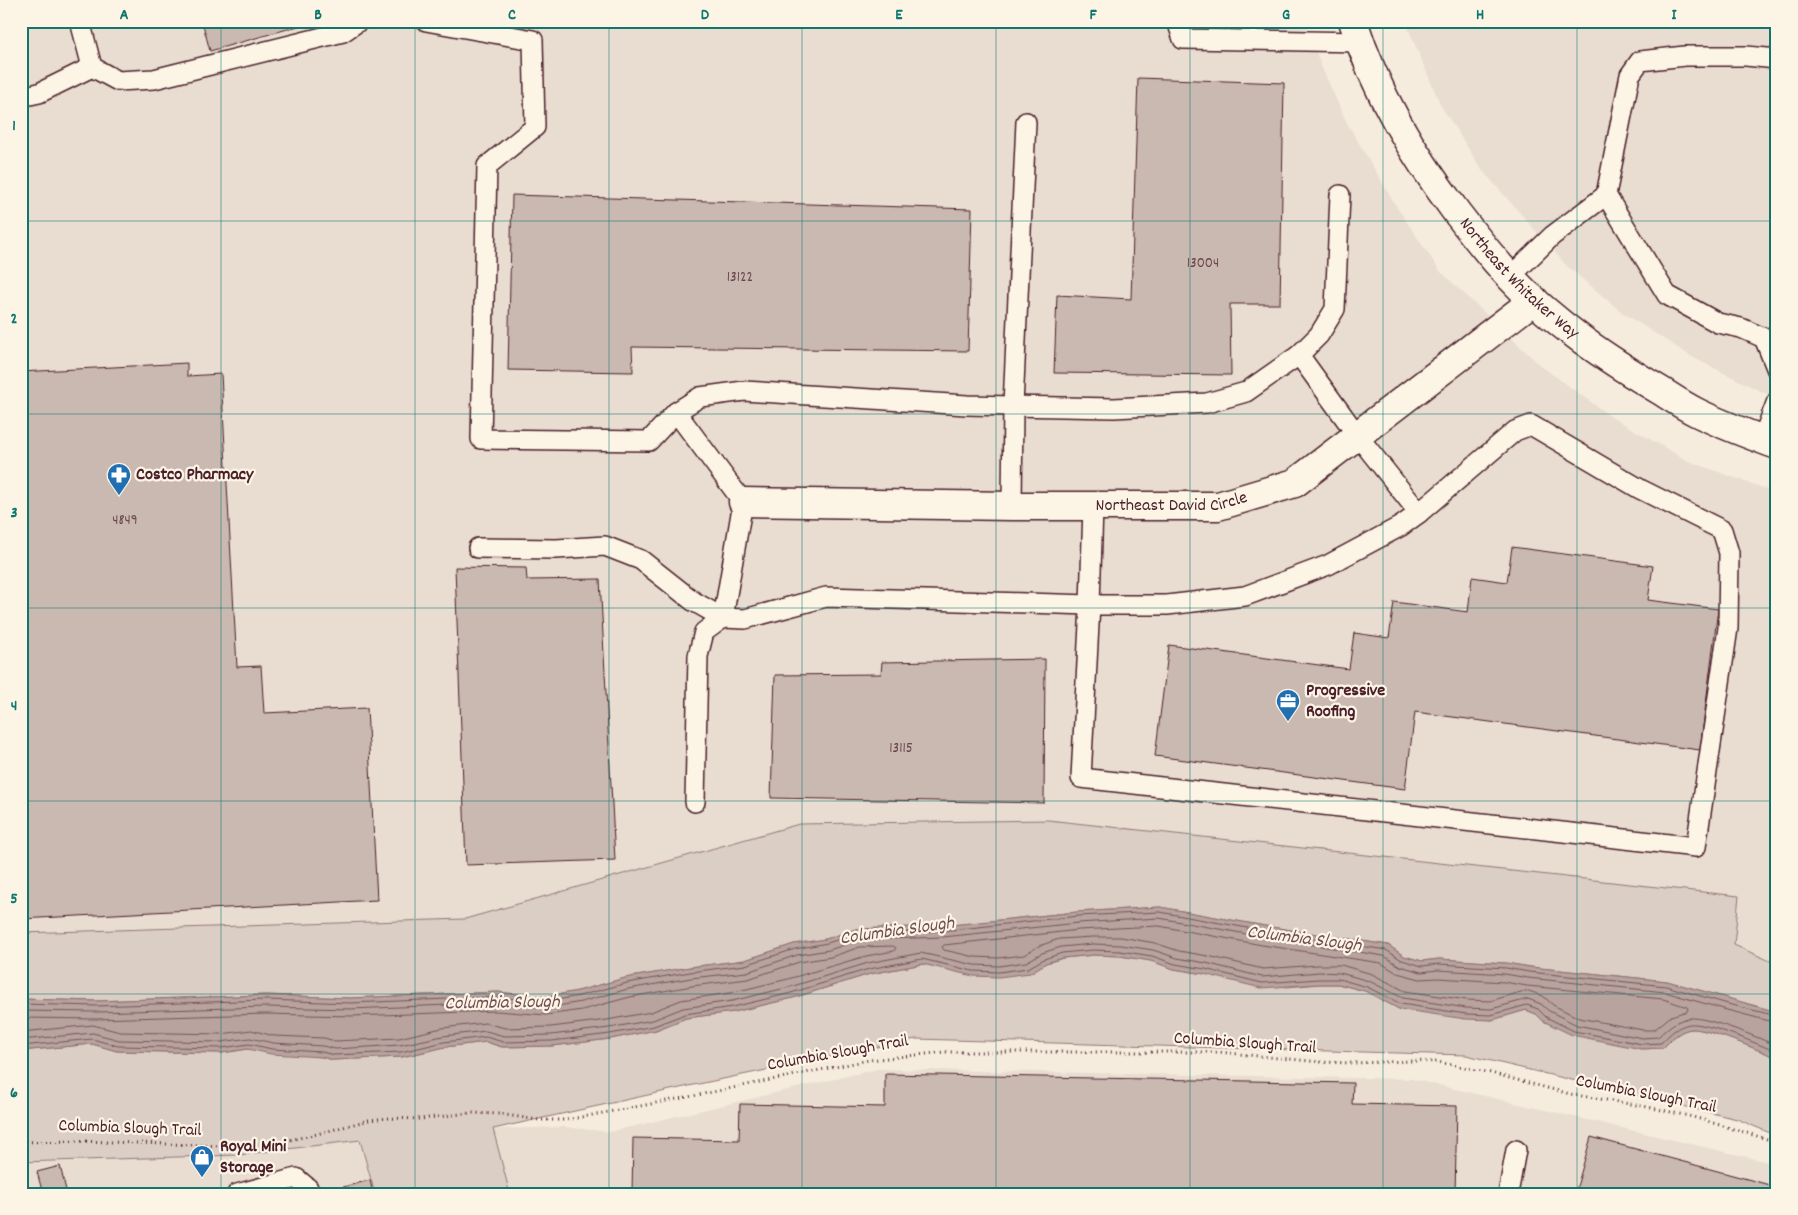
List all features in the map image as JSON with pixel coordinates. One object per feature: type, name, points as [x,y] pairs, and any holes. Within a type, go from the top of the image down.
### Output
[{"type":"street","name":"Northeast Whitaker Way","points":[[1356,32],[1378,86],[1399,128],[1426,170],[1471,231],[1510,277],[1575,335],[1636,376],[1696,412],[1770,443]]},
{"type":"street","name":"Northeast David Circle","points":[[743,502],[1012,506],[1218,506],[1295,483],[1534,300]]},
{"type":"lane","points":[[80,21],[92,67],[118,81],[154,79],[343,32],[359,21]]},
{"type":"lane","points":[[426,21],[533,40],[535,126],[488,166],[481,439],[649,441],[676,412],[700,397],[744,392],[967,405],[1114,408],[1208,402],[1246,392],[1299,355],[1320,335],[1335,309],[1340,195]]},
{"type":"lane","points":[[1177,21],[1182,39],[1356,32]]},
{"type":"lane","points":[[1510,277],[1552,236],[1606,195],[1630,75],[1640,61],[1685,56],[1746,56],[1777,59]]},
{"type":"lane","points":[[21,98],[39,93],[92,67]]},
{"type":"lane","points":[[1012,506],[1013,406],[1026,122]]},
{"type":"lane","points":[[1606,195],[1667,294],[1718,323],[1741,328],[1764,338],[1777,370]]},
{"type":"lane","points":[[1299,355],[1357,435],[1419,513]]},
{"type":"lane","points":[[1770,443],[1777,401]]},
{"type":"lane","points":[[676,412],[743,502],[723,618],[704,632],[698,656],[695,802]]},
{"type":"lane","points":[[478,548],[556,549],[605,546],[641,560],[693,601],[723,618],[745,619],[826,597],[1090,604],[1167,605],[1245,596],[1328,565],[1401,526],[1419,513],[1515,431],[1531,425],[1640,489],[1722,530],[1729,553],[1728,628],[1696,847],[1081,778],[1090,604],[1093,506]]},
{"type":"lane","points":[[1508,1194],[1516,1150]]},
{"type":"lane","points":[[237,1194],[296,1178],[308,1188],[310,1194]]},
{"type":"path","name":"Columbia Slough Trail","points":[[21,1142],[80,1141],[224,1146],[280,1142],[369,1120],[388,1118],[420,1118],[470,1113],[499,1114],[539,1120],[566,1120],[869,1060],[936,1053],[1218,1052],[1328,1062],[1438,1062],[1487,1072],[1570,1094],[1648,1107],[1693,1117],[1777,1142]]},
{"type":"shaded area","points":[[21,21],[1305,21],[1321,66],[1347,123],[1398,209],[1440,271],[1541,366],[1610,416],[1688,461],[1777,493],[1777,964],[1734,945],[1739,896],[799,824],[465,919],[21,933]]},
{"type":"shaded area","points":[[1405,21],[1777,21],[1777,397],[1764,393],[1692,357],[1623,313],[1567,266],[1482,170],[1441,106]]},
{"type":"shaded area","points":[[1048,820],[1739,896],[1734,945],[1777,964],[1777,1012],[1667,981],[1506,963],[1439,959],[1422,961],[1404,956],[1388,945],[1160,907],[1077,912],[942,926],[856,929],[826,939],[794,944],[745,960],[625,978],[578,991],[544,997],[498,992],[350,998],[266,995],[96,1001],[21,999],[21,933],[465,919],[799,824]]},
{"type":"shaded area","points":[[1094,955],[1120,956],[1151,961],[1174,969],[1287,987],[1338,984],[1365,991],[1399,1009],[1492,1020],[1526,1010],[1536,1014],[1543,1021],[1554,1025],[1641,1049],[1663,1048],[1676,1036],[1687,1030],[1709,1032],[1777,1058],[1777,1136],[1737,1119],[1466,1055],[916,1039],[493,1129],[510,1194],[375,1194],[360,1140],[239,1155],[21,1162],[21,1051],[92,1044],[117,1051],[222,1053],[248,1049],[322,1057],[333,1060],[402,1057],[445,1047],[486,1042],[502,1047],[552,1046],[610,1039],[656,1030],[686,1018],[734,1012],[793,998],[870,974],[923,964],[947,969],[1030,973],[1046,963],[1063,958]]},
{"type":"shaded area","points":[[877,1069],[1412,1079],[1777,1164],[1777,1194],[509,1194],[492,1129],[564,1127],[609,1132]]},
{"type":"shaded area","name":"Royal Mini Storage","points":[[360,1140],[375,1194],[21,1194],[21,1162],[239,1155]]},
{"type":"water","name":"Columbia Slough","points":[[1160,907],[1388,945],[1404,956],[1422,961],[1439,959],[1506,963],[1667,981],[1777,1012],[1777,1058],[1734,1040],[1699,1030],[1683,1031],[1663,1048],[1641,1049],[1572,1035],[1543,1021],[1536,1014],[1526,1010],[1492,1020],[1465,1019],[1399,1009],[1365,991],[1338,984],[1261,988],[1204,974],[1174,969],[1151,961],[1120,956],[1094,955],[1063,958],[1046,963],[1030,973],[999,977],[973,976],[923,964],[870,974],[793,998],[734,1012],[686,1018],[656,1030],[610,1039],[552,1046],[502,1047],[486,1042],[445,1047],[402,1057],[333,1060],[322,1057],[271,1054],[248,1049],[222,1053],[117,1051],[92,1044],[21,1051],[21,999],[96,1001],[266,995],[350,998],[498,992],[544,997],[578,991],[625,978],[745,960],[794,944],[826,939],[856,929],[942,926],[1077,912]]},
{"type":"building","points":[[202,21],[316,21],[210,51]]},
{"type":"building","points":[[21,42],[27,64],[21,65]]},
{"type":"building","points":[[1138,78],[1284,83],[1280,304],[1230,304],[1231,375],[1054,373],[1057,295],[1131,299]]},
{"type":"building","points":[[512,195],[972,209],[968,351],[632,347],[633,372],[508,370]]},
{"type":"building","points":[[187,363],[187,376],[221,374],[237,667],[261,666],[264,713],[367,708],[377,900],[21,919],[21,372]]},
{"type":"building","points":[[1512,547],[1653,566],[1648,600],[1718,609],[1700,750],[1415,712],[1405,789],[1155,756],[1169,645],[1349,669],[1354,633],[1389,638],[1394,602],[1468,612],[1472,577],[1507,582]]},
{"type":"building","points":[[455,567],[526,568],[527,580],[600,579],[615,860],[466,865]]},
{"type":"building","points":[[1045,659],[1044,803],[771,798],[775,675],[881,674],[882,662]]},
{"type":"building","points":[[885,1074],[1353,1083],[1352,1104],[1457,1106],[1455,1194],[632,1194],[633,1138],[739,1140],[740,1104],[885,1107]]},
{"type":"building","points":[[1591,1137],[1777,1187],[1777,1194],[1575,1194]]},
{"type":"building","points":[[60,1166],[67,1194],[43,1194],[37,1172]]},
{"type":"building","points":[[370,1180],[373,1194],[333,1194],[332,1190]]},
{"type":"place","name":"Costco Pharmacy","points":[[119,496]]},
{"type":"place","name":"Progressive Roofing","points":[[1288,722]]},
{"type":"place","name":"Royal Mini Storage","points":[[202,1178]]}]
